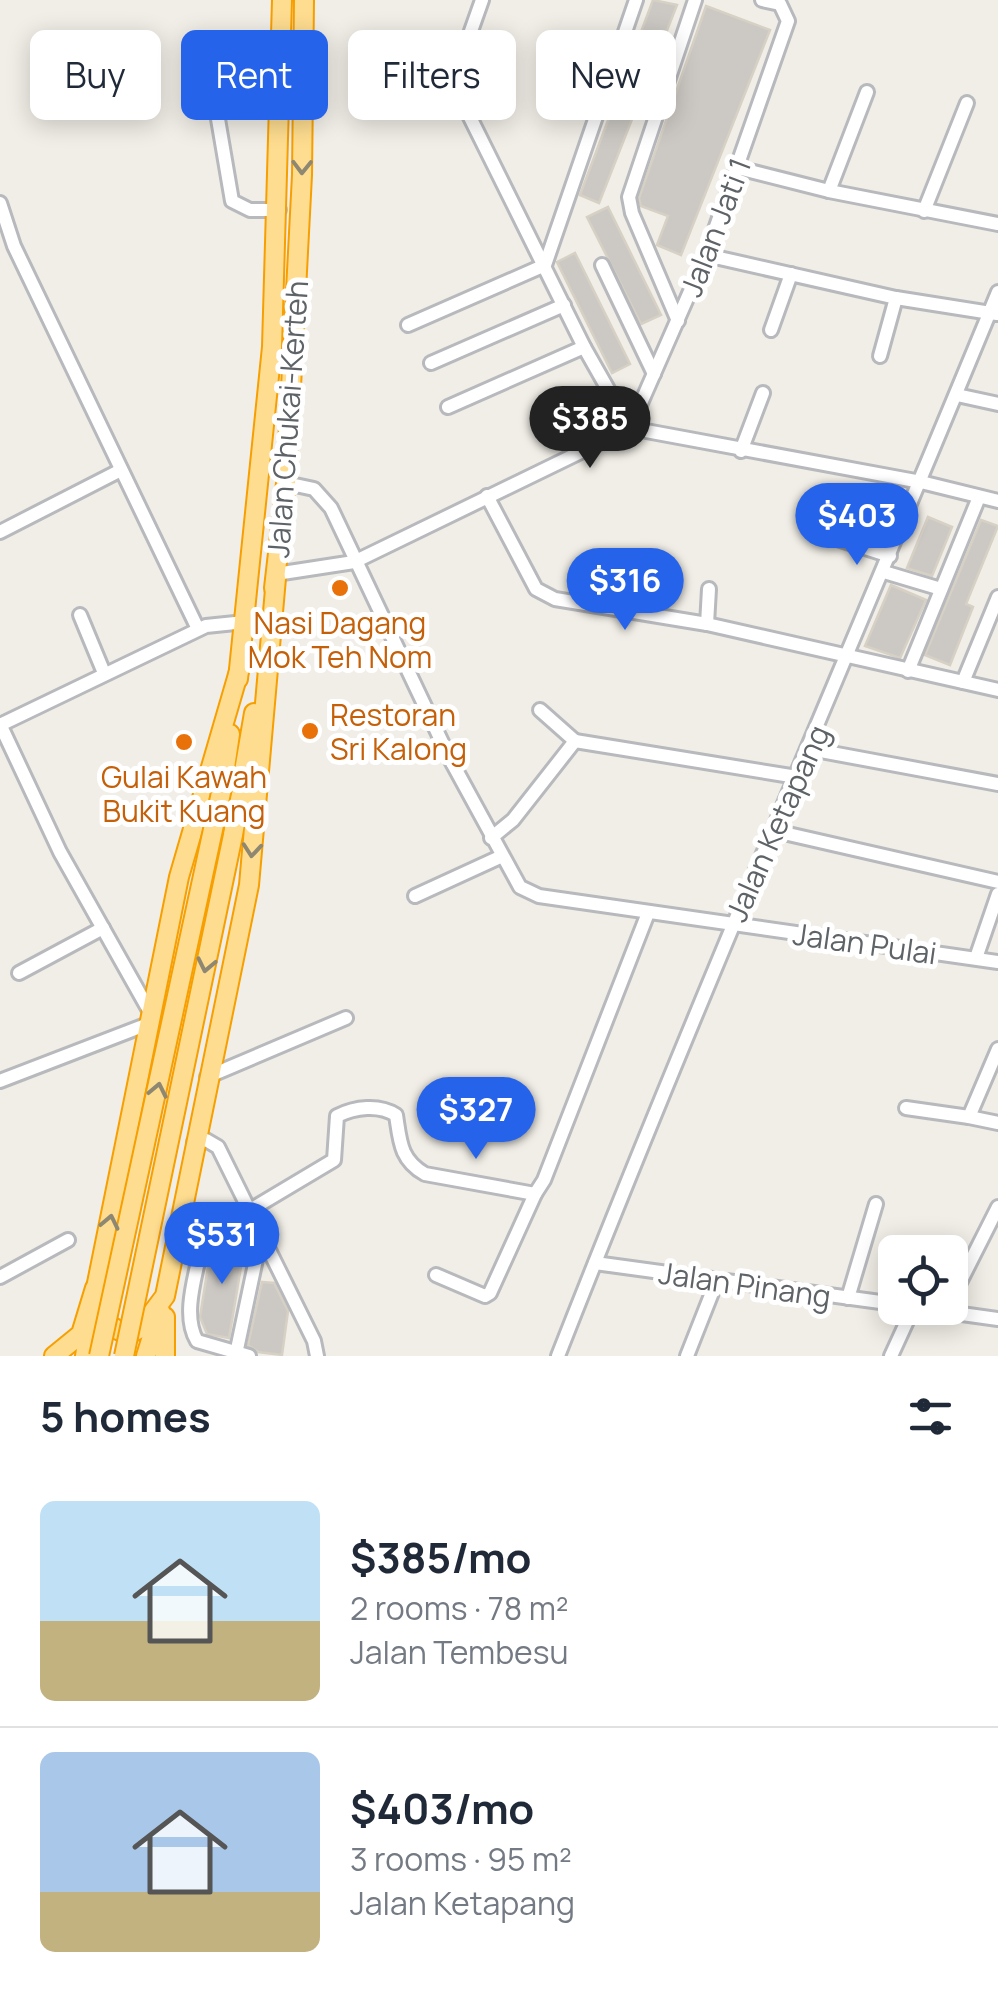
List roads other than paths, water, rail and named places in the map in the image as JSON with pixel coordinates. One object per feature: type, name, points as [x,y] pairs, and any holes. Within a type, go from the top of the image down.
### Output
[{"type":"highway","name":"Jalan Chukai-Kerteh","points":[[281,30],[282,0]]},
{"type":"highway","name":"Jalan Chukai-Kerteh","points":[[124,1356],[233,835],[276,576],[286,483],[302,175],[304,0]]},
{"type":"highway","name":"Jalan Chukai-Kerteh","points":[[99,1356],[222,788],[245,622],[272,347],[280,120]]},
{"type":"highway","points":[[146,1356],[165,1296],[206,1078],[249,884],[276,576]]},
{"type":"highway","points":[[85,1356],[179,877],[239,671]]},
{"type":"highway","points":[[97,1283],[102,1320],[108,1327],[129,1334],[141,1328],[165,1296]]},
{"type":"highway","points":[[54,1356],[80,1334],[97,1283]]},
{"type":"highway","points":[[165,1296],[165,1356]]},
{"type":"street","points":[[482,0],[458,65],[458,94],[584,347],[630,428]]},
{"type":"street","points":[[408,325],[545,265],[636,0]]},
{"type":"street","points":[[678,321],[632,213],[629,197],[696,0]]},
{"type":"street","name":"Jalan Jati 1","points":[[630,428],[706,254],[788,21],[780,4],[762,0]]},
{"type":"street","points":[[829,192],[867,92]]},
{"type":"street","points":[[924,212],[967,102]]},
{"type":"street","points":[[218,120],[232,200],[250,210],[279,210]]},
{"type":"street","points":[[738,168],[829,192],[998,224]]},
{"type":"street","points":[[0,203],[14,246],[198,629]]},
{"type":"street","points":[[706,254],[896,298],[994,313]]},
{"type":"street","points":[[602,265],[654,374]]},
{"type":"street","points":[[771,330],[792,274]]},
{"type":"street","name":"Jalan Ketapang","points":[[558,1356],[732,926],[994,313],[998,292]]},
{"type":"street","points":[[880,356],[896,298]]},
{"type":"street","points":[[430,363],[564,305]]},
{"type":"street","points":[[448,408],[584,347]]},
{"type":"street","points":[[741,451],[763,393]]},
{"type":"street","points":[[958,395],[998,404]]},
{"type":"street","points":[[276,576],[354,562],[630,428],[922,482],[998,501]]},
{"type":"street","points":[[0,532],[121,470]]},
{"type":"street","name":"Jalan Pulai","points":[[286,483],[314,489],[331,508],[500,857],[520,887],[539,896],[998,962]]},
{"type":"street","points":[[488,496],[536,589],[555,600],[706,624],[998,690]]},
{"type":"street","points":[[908,670],[977,502]]},
{"type":"street","points":[[837,539],[890,556]]},
{"type":"street","points":[[884,572],[941,590]]},
{"type":"street","points":[[706,624],[709,589]]},
{"type":"street","points":[[963,682],[998,596]]},
{"type":"street","points":[[80,615],[104,673]]},
{"type":"street","points":[[0,1081],[149,1018],[44,820],[0,724],[198,629],[245,622]]},
{"type":"street","points":[[540,710],[575,741],[797,777]]},
{"type":"street","points":[[491,838],[513,820],[575,741]]},
{"type":"street","points":[[810,749],[998,784]]},
{"type":"street","points":[[775,831],[998,882]]},
{"type":"street","points":[[415,896],[500,857]]},
{"type":"street","points":[[976,958],[998,894]]},
{"type":"street","points":[[436,1275],[484,1296],[490,1294],[544,1180],[648,913]]},
{"type":"street","points":[[19,974],[103,928]]},
{"type":"street","points":[[206,1078],[346,1018]]},
{"type":"street","points":[[969,1117],[998,1049]]},
{"type":"street","points":[[262,1230],[243,1355],[197,1341],[189,1319],[202,1244],[334,1160],[337,1116],[350,1109],[385,1108],[396,1115],[402,1152],[425,1174],[535,1194]]},
{"type":"street","points":[[906,1108],[998,1123]]},
{"type":"street","points":[[194,1142],[206,1140],[218,1147],[262,1230],[317,1356]]},
{"type":"street","points":[[848,1298],[876,1204]]},
{"type":"street","points":[[968,1267],[998,1207]]},
{"type":"street","points":[[0,1278],[68,1240]]},
{"type":"street","name":"Jalan Pinang","points":[[595,1263],[878,1302]]},
{"type":"street","points":[[687,1356],[717,1280]]},
{"type":"street","points":[[968,1311],[998,1318]]},
{"type":"street","points":[[891,1356],[907,1325]]},
{"type":"place","name":"Nasi Dagang Mok Teh Nom","points":[[340,588]]},
{"type":"place","name":"Restoran Sri Kalong","points":[[310,731]]},
{"type":"place","name":"Gulai Kawah Bukit Kuang","points":[[184,742]]}]
